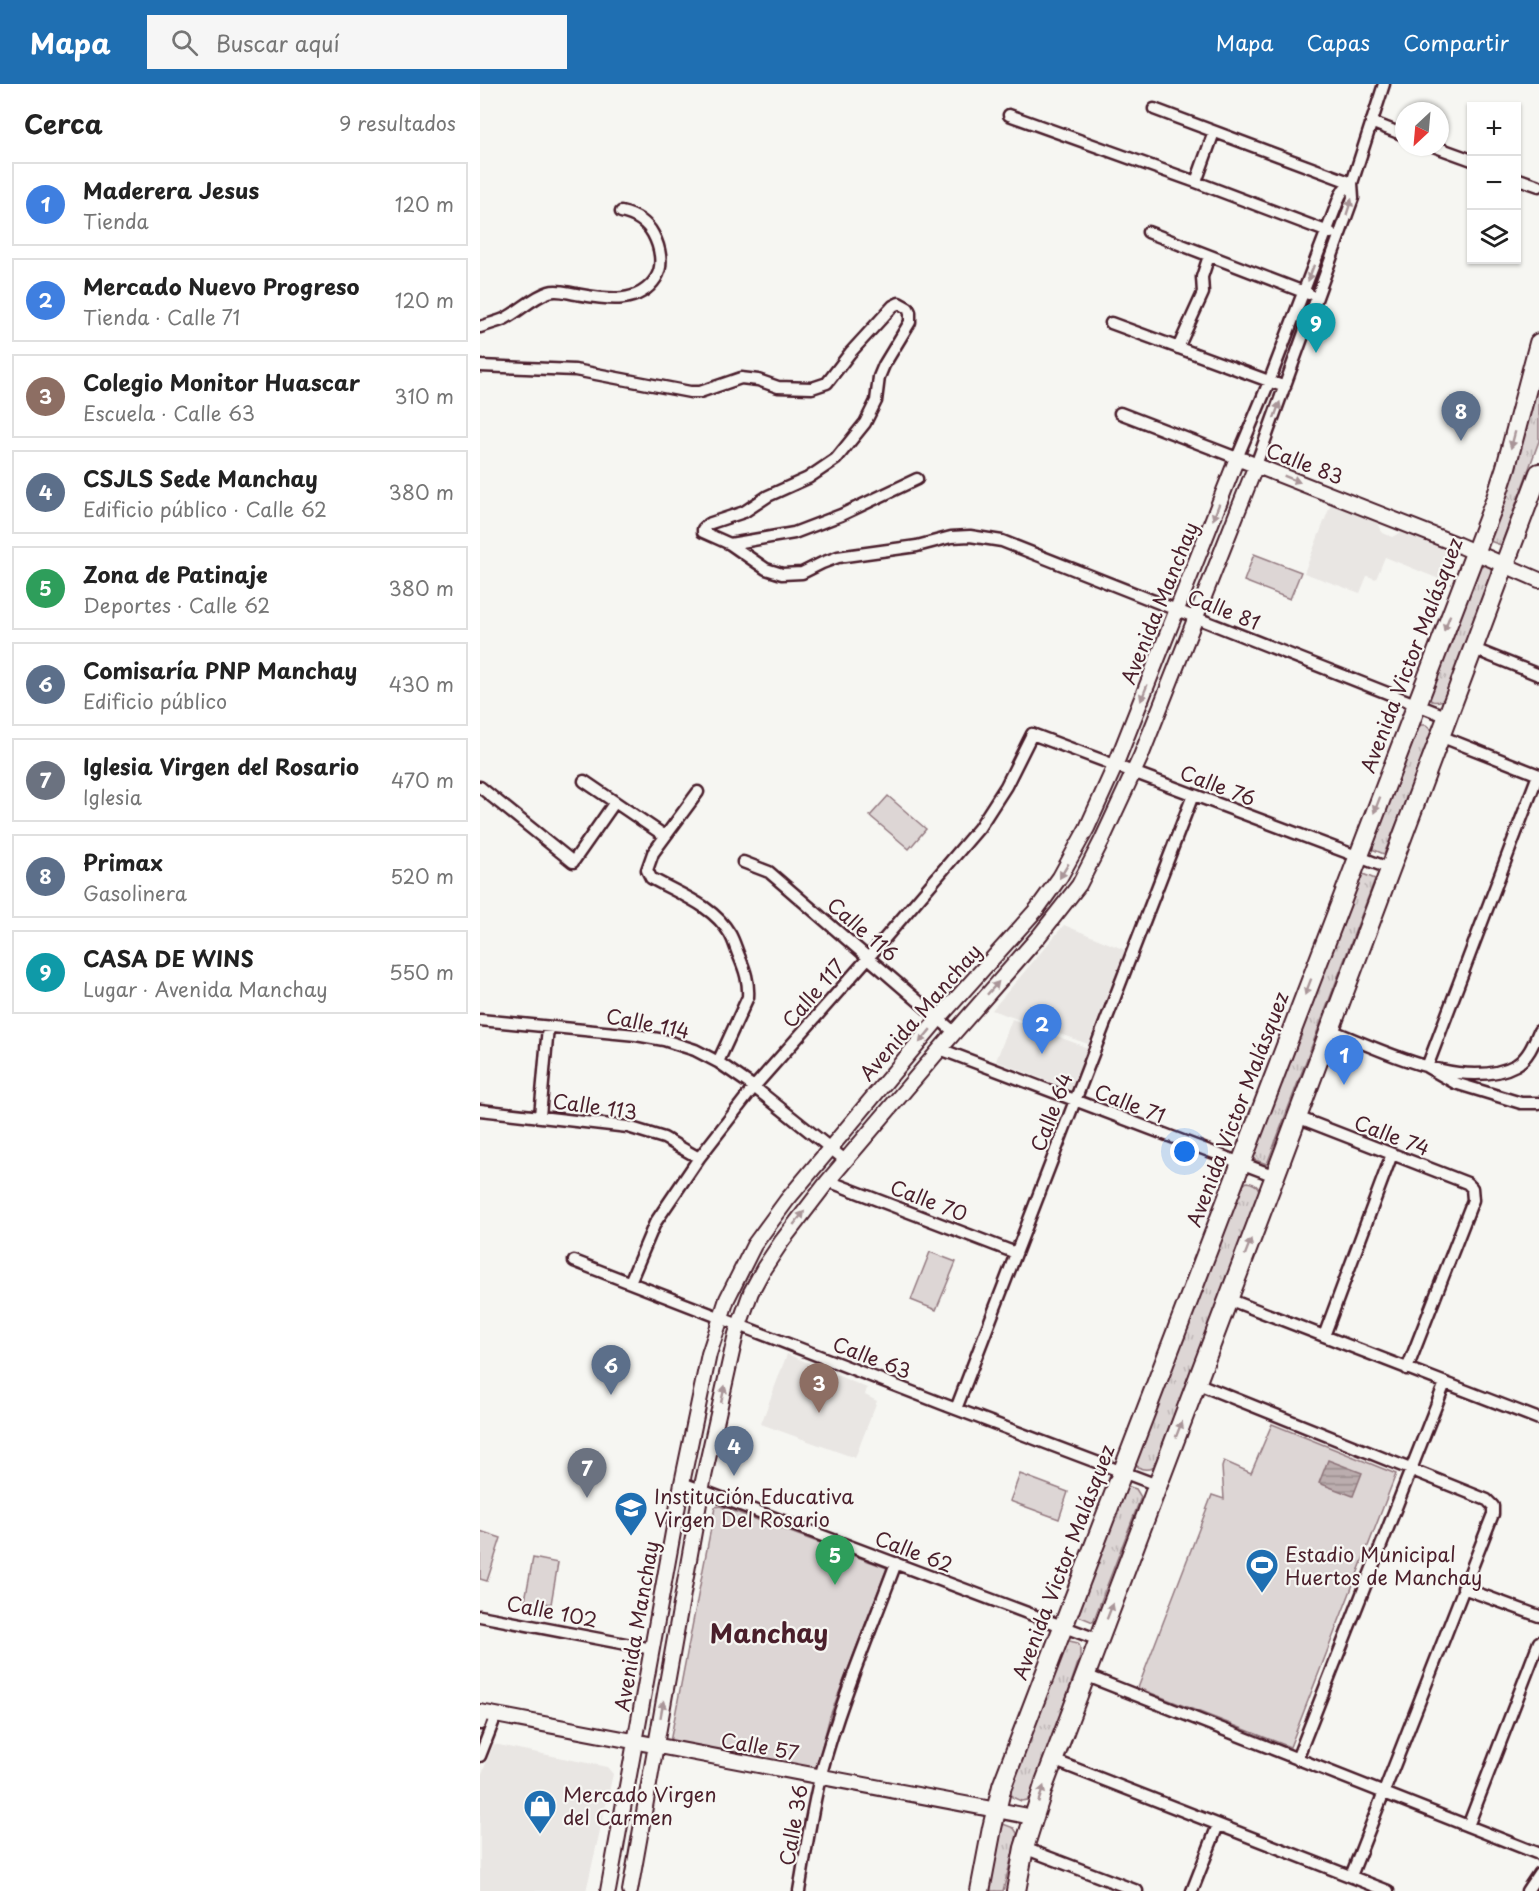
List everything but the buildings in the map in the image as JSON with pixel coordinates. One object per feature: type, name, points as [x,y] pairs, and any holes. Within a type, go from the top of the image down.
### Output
[{"type":"main road","name":"Avenida Victor Malásquez","points":[[980,1891],[1004,1780],[1506,467],[1539,343]]},
{"type":"main road","points":[[1016,1891],[1024,1848],[1053,1760],[1539,473]]},
{"type":"street","name":"Avenida Manchay","points":[[630,1891],[702,1490],[739,1325],[751,1292],[792,1226],[954,1032],[1039,936],[1069,899],[1090,865],[1134,772],[1257,465],[1353,198],[1352,183],[1384,84]]},
{"type":"street","points":[[1154,109],[1352,183]]},
{"type":"street","points":[[1009,115],[1340,236]]},
{"type":"street","points":[[1371,122],[1395,131]]},
{"type":"street","points":[[1196,182],[1214,132]]},
{"type":"street","points":[[1449,152],[1467,158]]},
{"type":"street","points":[[1521,180],[1539,186]]},
{"type":"street","name":"Avenida Manchay","points":[[608,1891],[682,1483],[709,1354],[720,1316],[738,1274],[754,1245],[778,1211],[830,1147],[939,1018],[1037,909],[1078,844],[1115,766],[1269,382],[1340,196],[1344,189],[1352,183]]},
{"type":"street","points":[[480,327],[506,318],[530,301],[551,291],[624,299],[643,291],[658,275],[660,265],[657,243],[652,232],[640,219],[621,212]]},
{"type":"street","points":[[1148,232],[1318,297]]},
{"type":"street","points":[[1178,348],[1203,293],[1202,277],[1209,256]]},
{"type":"street","name":"Calle 81","points":[[480,366],[575,370],[690,392],[700,392],[741,378],[758,380],[778,387],[812,388],[827,383],[850,353],[893,306],[899,303],[904,304],[910,312],[910,322],[884,365],[879,377],[876,401],[865,423],[836,459],[808,478],[768,496],[744,512],[705,526],[703,532],[730,544],[766,569],[782,574],[802,573],[838,557],[917,546],[951,537],[970,536],[1002,541],[1448,717]]},
{"type":"street","points":[[1111,323],[1285,387]]},
{"type":"street","name":"Calle 83","points":[[1120,413],[1257,465],[1539,580]]},
{"type":"street","points":[[730,544],[794,534],[841,515],[917,479]]},
{"type":"street","points":[[1474,649],[1539,675]]},
{"type":"street","name":"Calle 76","points":[[1032,734],[1391,869]]},
{"type":"street","name":"Calle 117","points":[[630,1282],[655,1223],[699,1158],[754,1087],[868,958],[989,814],[1032,734]]},
{"type":"street","points":[[1427,1068],[1538,775],[1440,736]]},
{"type":"street","points":[[584,781],[665,836]]},
{"type":"street","points":[[480,787],[573,862],[615,802]]},
{"type":"street","points":[[698,792],[652,853],[647,870],[651,878],[700,903],[716,916],[730,934],[746,971],[748,997],[718,1062]]},
{"type":"street","name":"Calle 64","points":[[956,1409],[1193,795]]},
{"type":"street","name":"Calle 116","points":[[743,862],[769,872],[954,1032]]},
{"type":"street","name":"Calle 114","points":[[480,1020],[636,1035],[664,1040],[695,1050],[718,1062],[754,1087],[845,1160]]},
{"type":"street","points":[[540,1116],[548,1027]]},
{"type":"street","points":[[1330,1030],[1427,1068],[1455,1083],[1521,1103],[1539,1103]]},
{"type":"street","points":[[1427,1068],[1461,1073],[1492,1073],[1517,1065],[1533,1045],[1539,1031]]},
{"type":"street","name":"Calle 71","points":[[940,1049],[1275,1176]]},
{"type":"street","name":"Calle 113","points":[[480,1110],[641,1130],[675,1143],[699,1158]]},
{"type":"street","name":"Calle 74","points":[[1297,1117],[1467,1183],[1472,1188],[1473,1200],[1407,1369]]},
{"type":"street","points":[[1324,1336],[1392,1154]]},
{"type":"street","name":"Calle 70","points":[[828,1181],[1016,1253]]},
{"type":"street","name":"Calle 63","points":[[574,1261],[1157,1485]]},
{"type":"street","points":[[1228,1299],[1539,1419]]},
{"type":"street","points":[[1196,1383],[1487,1500],[1493,1506],[1494,1511],[1351,1876]]},
{"type":"street","points":[[1297,1759],[1445,1383]]},
{"type":"street","name":"Calle 62","points":[[682,1483],[1099,1640]]},
{"type":"street","name":"Calle 36","points":[[799,1891],[820,1777],[845,1698],[896,1563]]},
{"type":"street","points":[[1463,1588],[1539,1616]]},
{"type":"street","name":"Calle 102","points":[[480,1616],[652,1649]]},
{"type":"street","points":[[1468,1826],[1539,1642]]},
{"type":"street","points":[[1086,1675],[1468,1826],[1538,1850]]},
{"type":"street","points":[[480,1756],[485,1716]]},
{"type":"street","name":"Calle 57","points":[[485,1716],[1033,1817]]},
{"type":"street","points":[[1053,1760],[1388,1891]]},
{"type":"street","points":[[1192,1891],[1218,1825]]},
{"type":"street","points":[[1024,1848],[1137,1891]]},
{"type":"street","points":[[1527,1891],[1539,1873]]},
{"type":"shaded area","points":[[1331,504],[1378,523],[1381,532],[1392,537],[1401,532],[1455,554],[1444,581],[1385,557],[1376,579],[1367,576],[1360,593],[1304,573]]},
{"type":"shaded area","points":[[1064,925],[1125,950],[1088,1044],[992,1010]]},
{"type":"shaded area","points":[[1012,1019],[1088,1048],[1072,1090],[996,1061]]},
{"type":"shaded area","points":[[787,1354],[867,1388],[865,1395],[877,1401],[855,1458],[761,1424]]},
{"type":"shaded area","points":[[1328,1460],[1362,1473],[1353,1496],[1319,1483]]},
{"type":"shaded area","name":"Mercado Virgen del Carmen","points":[[494,1744],[607,1767],[613,1774],[586,1891],[480,1891],[480,1778]]},
{"type":"green space","points":[[1539,376],[1539,441],[1501,545],[1484,539]]},
{"type":"green space","points":[[1254,554],[1301,572],[1290,599],[1244,581]]},
{"type":"green space","points":[[1479,565],[1490,567],[1493,576],[1446,695],[1443,700],[1430,700],[1426,696]]},
{"type":"green space","points":[[1419,725],[1426,725],[1432,730],[1433,735],[1384,854],[1367,847],[1414,730]]},
{"type":"green space","points":[[888,796],[926,829],[909,849],[870,816]]},
{"type":"green space","points":[[1358,872],[1375,879],[1267,1164],[1249,1158]]},
{"type":"green space","points":[[1247,1182],[1258,1187],[1259,1198],[1153,1468],[1141,1468],[1133,1460],[1239,1188]]},
{"type":"green space","points":[[930,1252],[956,1262],[936,1310],[911,1300]]},
{"type":"green space","name":"Estadio Municipal Huertos de Manchay","points":[[1272,1424],[1396,1474],[1290,1747],[1138,1688],[1212,1495],[1224,1499],[1222,1467],[1224,1461],[1251,1473]]},
{"type":"green space","points":[[1020,1474],[1068,1492],[1059,1519],[1010,1501]]},
{"type":"green space","points":[[1124,1488],[1136,1489],[1141,1497],[1093,1622],[1074,1614]]},
{"type":"green space","points":[[720,1506],[887,1568],[830,1716],[816,1770],[670,1742],[715,1507]]},
{"type":"green space","points":[[480,1531],[501,1538],[487,1581],[480,1579]]},
{"type":"green space","points":[[533,1558],[558,1563],[551,1604],[525,1600]]},
{"type":"green space","points":[[1065,1640],[1078,1643],[1080,1657],[1033,1793],[1027,1800],[1021,1801],[1012,1797],[1010,1788]]},
{"type":"green space","points":[[999,1825],[1014,1828],[1017,1833],[1003,1891],[985,1891]]},
{"type":"place","name":"CASA DE WINS","points":[[1316,353]]},
{"type":"place","name":"Primax","points":[[1461,441]]},
{"type":"place","name":"Mercado Nuevo Progreso","points":[[1042,1054]]},
{"type":"place","name":"Maderera Jesus","points":[[1344,1085]]},
{"type":"place","name":"Comisaría PNP Manchay","points":[[611,1395]]},
{"type":"place","name":"Colegio Monitor Huascar","points":[[819,1413]]},
{"type":"place","name":"CSJLS Sede Manchay","points":[[734,1476]]},
{"type":"place","name":"Iglesia Virgen del Rosario","points":[[587,1498]]},
{"type":"place","name":"Institución Educativa Virgen Del Rosario","points":[[631,1537]]},
{"type":"place","name":"Zona de Patinaje","points":[[835,1585]]},
{"type":"place","name":"Estadio Municipal Huertos de Manchay","points":[[1262,1594]]},
{"type":"place","name":"Mercado Virgen del Carmen","points":[[540,1835]]},
{"type":"district","name":"Manchay","points":[[769,1632]]}]
